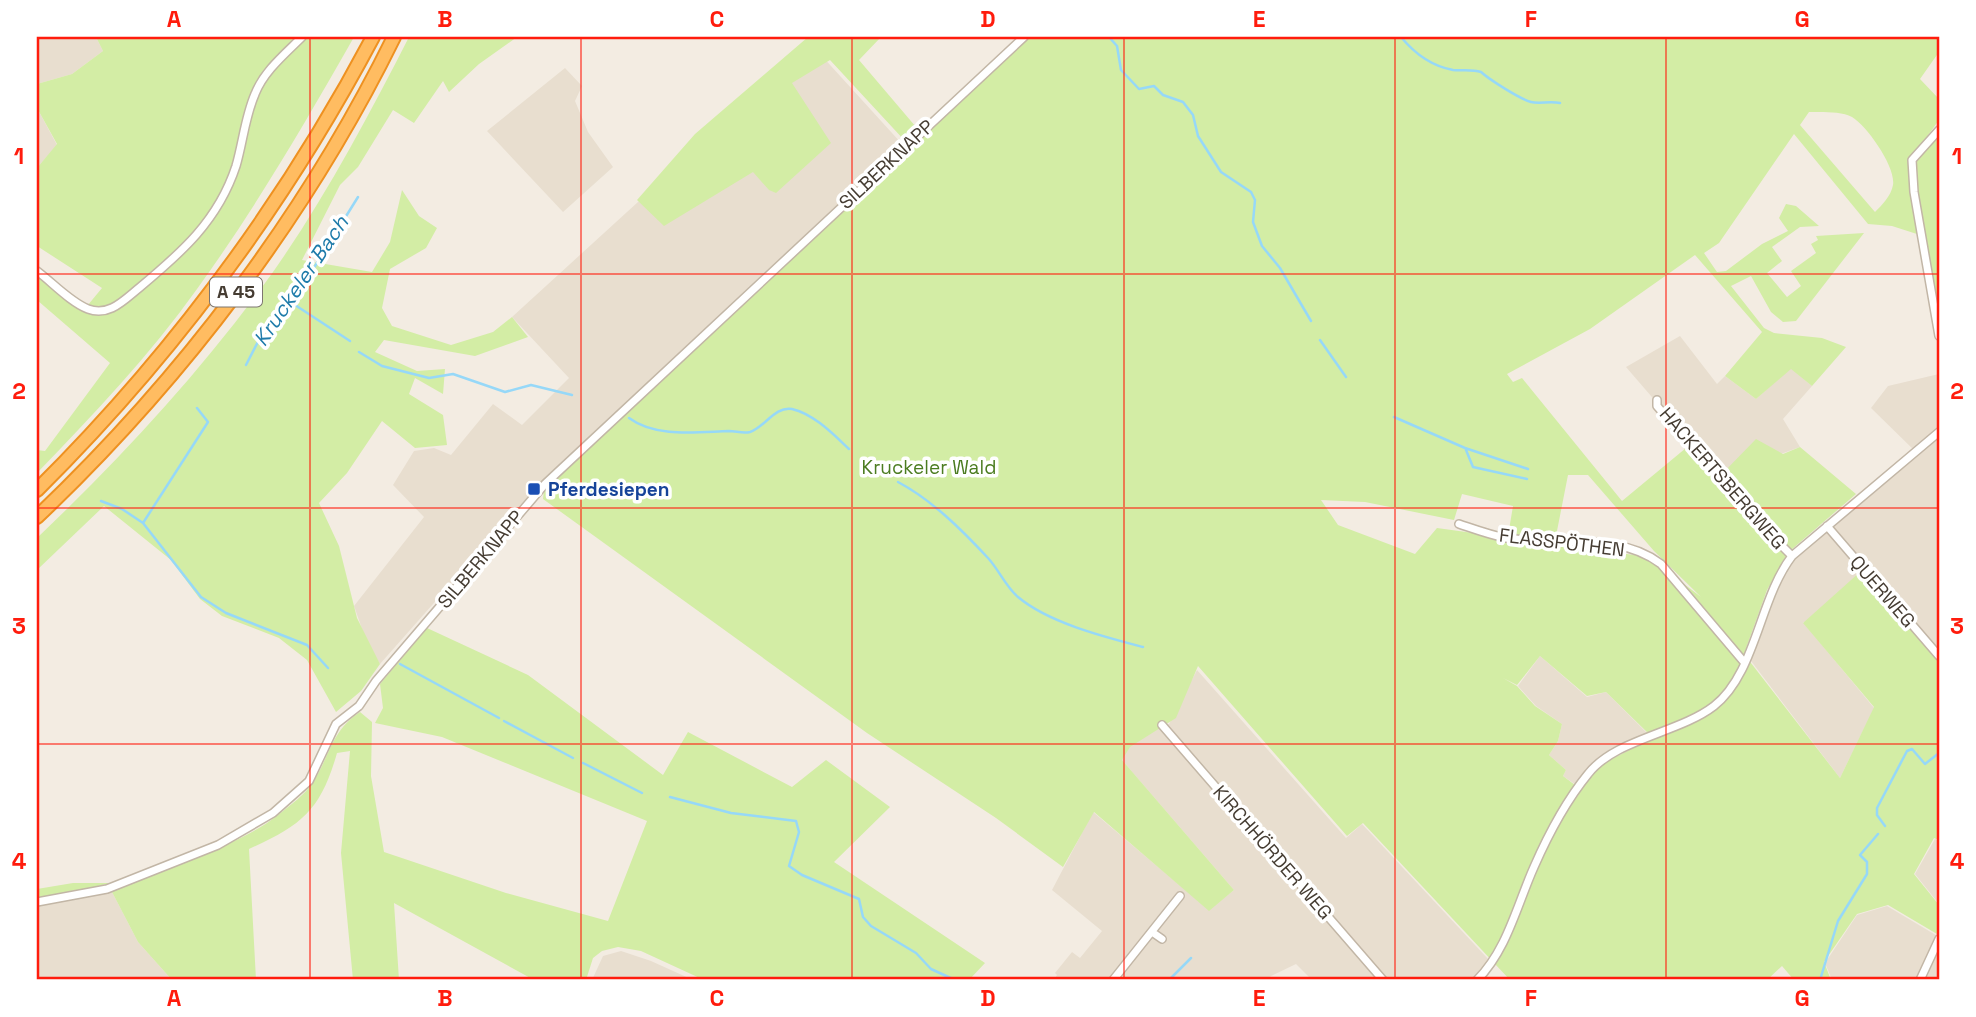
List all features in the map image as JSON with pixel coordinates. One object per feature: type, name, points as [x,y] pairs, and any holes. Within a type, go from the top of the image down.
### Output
[{"type":"highway","name":"A 45","points":[[37,490],[133,389],[226,274],[312,146],[373,37]]},
{"type":"highway","name":"A 45","points":[[37,517],[150,399],[222,312],[313,181],[367,90],[394,37]]},
{"type":"street","points":[[37,271],[87,309],[104,311],[113,308],[177,258],[214,214],[236,167],[255,93],[264,77],[302,37]]},
{"type":"street","name":"SILBERKNAPP","points":[[37,902],[107,889],[218,845],[291,800],[309,781],[339,720],[359,706],[376,681],[537,492],[627,404],[1024,37]]},
{"type":"street","points":[[1939,130],[1912,160],[1914,192],[1939,336]]},
{"type":"street","name":"HACKERTSBERGWEG","points":[[1657,400],[1657,406],[1725,486],[1792,556]]},
{"type":"street","name":"HACKERTSBERGWEG","points":[[1477,980],[1497,954],[1535,866],[1588,773],[1604,760],[1714,706],[1738,677],[1778,574],[1792,556],[1939,432]]},
{"type":"street","name":"FLASSPÖTHEN","points":[[1458,524],[1506,538],[1571,540],[1650,555],[1661,564],[1744,662]]},
{"type":"street","name":"QUERWEG","points":[[1827,526],[1939,656]]},
{"type":"street","name":"KIRCHHÖRDER WEG","points":[[1162,725],[1383,980]]},
{"type":"street","points":[[1113,980],[1180,896]]},
{"type":"street","points":[[1152,932],[1162,939]]},
{"type":"street","points":[[1920,980],[1939,939]]},
{"type":"shaded area","points":[[37,37],[96,37],[103,51],[72,74],[37,84]]},
{"type":"shaded area","points":[[811,44],[902,144],[538,485],[380,664],[367,643],[354,606],[424,517],[393,485],[414,451],[434,448],[451,455],[493,404],[522,425],[569,378],[512,317]]},
{"type":"shaded area","points":[[565,68],[582,86],[575,101],[588,132],[613,167],[563,212],[487,131]]},
{"type":"shaded area","points":[[37,108],[57,145],[37,168]]},
{"type":"shaded area","points":[[1680,336],[1717,384],[1725,376],[1756,399],[1791,368],[1812,386],[1783,419],[1800,447],[1720,476],[1626,367]]},
{"type":"shaded area","points":[[1939,374],[1939,661],[1911,630],[1803,622],[1874,708],[1840,778],[1748,657],[1781,575],[1795,559],[1919,455],[1871,408],[1888,386]]},
{"type":"shaded area","points":[[1540,656],[1587,697],[1606,692],[1649,735],[1604,755],[1588,768],[1576,785],[1563,776],[1566,770],[1549,755],[1558,741],[1562,724],[1536,706],[1518,686]]},
{"type":"shaded area","points":[[1197,670],[1346,838],[1362,824],[1489,960],[1476,976],[1471,980],[1312,980],[1296,964],[1263,980],[1054,980],[1057,975],[1055,973],[1072,952],[1080,958],[1102,931],[1052,890],[1093,812],[1209,910],[1234,890],[1121,759],[1126,750],[1151,730],[1169,724]]},
{"type":"shaded area","points":[[1935,839],[1939,841],[1939,904],[1915,874]]},
{"type":"shaded area","points":[[112,892],[138,942],[172,980],[37,980],[37,903]]},
{"type":"shaded area","points":[[1887,906],[1939,937],[1939,980],[1832,980],[1825,963],[1857,915]]},
{"type":"shaded area","points":[[621,951],[693,980],[592,980],[603,956]]},
{"type":"green space","points":[[96,37],[354,37],[259,197],[197,289],[100,407],[37,473],[37,450],[45,451],[110,363],[37,300],[37,276],[83,311],[102,288],[37,246],[37,168],[57,144],[37,108],[37,84],[72,74],[103,51]]},
{"type":"green space","points":[[409,37],[517,37],[479,64],[449,92],[443,81],[414,123],[393,110],[358,167],[340,185],[302,260],[372,272],[390,242],[402,190],[419,216],[437,228],[426,248],[390,269],[382,308],[392,326],[451,345],[493,332],[512,317],[528,337],[475,356],[384,340],[375,352],[417,371],[445,369],[443,394],[415,378],[409,394],[443,415],[447,445],[415,448],[382,421],[347,473],[319,503],[339,546],[357,618],[380,664],[361,691],[336,712],[307,660],[279,638],[222,616],[200,599],[171,560],[104,506],[37,570],[37,538],[100,476],[191,377],[273,272],[328,186]]},
{"type":"green space","points":[[808,37],[881,37],[859,60],[916,127],[905,141],[830,60],[792,83],[831,143],[776,193],[769,190],[753,172],[664,226],[637,200],[695,134]]},
{"type":"green space","name":"Kruckeler Wald","points":[[1027,37],[1939,37],[1939,52],[1920,79],[1939,99],[1939,120],[1910,160],[1920,235],[1892,226],[1868,224],[1794,134],[1719,243],[1704,253],[1717,272],[1726,271],[1762,244],[1788,231],[1779,218],[1786,204],[1796,206],[1819,226],[1800,227],[1772,247],[1782,261],[1767,273],[1787,297],[1801,286],[1791,271],[1816,253],[1811,244],[1818,240],[1816,236],[1864,233],[1796,321],[1783,322],[1771,312],[1751,276],[1731,286],[1764,328],[1774,333],[1822,338],[1846,347],[1812,386],[1791,369],[1756,399],[1725,376],[1762,332],[1695,255],[1590,329],[1507,374],[1513,382],[1522,378],[1622,501],[1686,448],[1786,556],[1767,590],[1744,654],[1840,778],[1874,707],[1803,623],[1860,572],[1939,661],[1939,840],[1934,838],[1914,874],[1939,905],[1937,934],[1888,905],[1857,914],[1824,962],[1831,980],[1794,980],[1782,966],[1767,980],[1510,980],[1363,823],[1347,836],[1198,666],[1176,718],[1130,747],[1122,760],[1234,890],[1209,911],[1094,812],[1063,867],[996,818],[867,733],[543,499],[544,489]],"holes":[[[1809,112],[1837,113],[1852,117],[1879,148],[1890,168],[1893,185],[1888,197],[1875,212],[1800,125]],[[1568,475],[1588,475],[1654,551],[1701,597],[1649,557],[1437,528],[1415,554],[1338,525],[1321,500],[1365,502],[1454,520],[1462,494],[1513,506],[1508,536],[1556,536]],[[1540,656],[1587,696],[1606,692],[1653,738],[1606,762],[1594,772],[1561,820],[1557,815],[1575,785],[1563,776],[1566,770],[1549,755],[1558,741],[1562,724],[1535,706],[1517,686],[1503,678],[1517,685]]]},
{"type":"green space","points":[[1939,130],[1939,323],[1912,161]]},
{"type":"green space","points":[[1756,439],[1783,454],[1800,447],[1856,494],[1791,550],[1777,541],[1720,476]]},
{"type":"green space","points":[[427,628],[528,675],[663,775],[688,732],[792,787],[826,760],[890,807],[834,862],[985,963],[969,980],[704,980],[641,951],[618,947],[602,951],[593,958],[586,980],[534,980],[394,903],[399,980],[353,980],[341,853],[350,751],[337,753],[324,788],[307,813],[283,832],[249,849],[256,980],[172,980],[138,942],[112,892],[239,839],[278,815],[310,786],[343,727],[360,712],[372,722],[371,776],[384,852],[506,893],[608,921],[647,821],[442,737],[375,723],[383,708],[380,684]]},
{"type":"green space","points":[[73,883],[111,883],[37,900],[37,889]]},
{"type":"waterway","points":[[1109,37],[1117,46],[1121,70],[1139,89],[1154,86],[1163,95],[1183,102],[1193,115],[1198,136],[1221,172],[1251,192],[1255,200],[1253,222],[1262,246],[1280,268],[1311,321]]},
{"type":"waterway","points":[[1401,37],[1418,54],[1438,66],[1481,72],[1505,89],[1531,102],[1560,103]]},
{"type":"waterway","name":"Kruckeler Bach","points":[[246,365],[263,332],[292,303],[358,197]]},
{"type":"waterway","points":[[292,303],[350,341]]},
{"type":"waterway","points":[[1320,340],[1346,377]]},
{"type":"waterway","points":[[359,352],[382,366],[429,378],[453,374],[505,392],[531,385],[572,395]]},
{"type":"waterway","name":"Kruckeler Bach","points":[[101,501],[122,509],[143,523],[208,422],[197,408]]},
{"type":"waterway","points":[[629,418],[652,429],[664,431],[745,433],[780,411],[792,409],[816,420],[849,449]]},
{"type":"waterway","points":[[1394,417],[1465,448],[1528,469]]},
{"type":"waterway","points":[[1466,450],[1473,467],[1527,479]]},
{"type":"waterway","points":[[898,482],[923,498],[957,526],[988,558],[1014,593],[1031,606],[1061,622],[1143,647]]},
{"type":"waterway","points":[[143,523],[201,597],[226,613],[307,645],[328,668]]},
{"type":"waterway","points":[[400,664],[499,718]]},
{"type":"waterway","points":[[504,721],[573,758]]},
{"type":"waterway","points":[[1885,826],[1877,815],[1877,808],[1907,751],[1912,749],[1925,764],[1939,753]]},
{"type":"waterway","points":[[583,763],[642,793]]},
{"type":"waterway","points":[[670,797],[731,813],[796,821],[799,832],[789,866],[802,875],[859,899],[863,917],[871,926],[916,953],[931,969],[955,980]]},
{"type":"waterway","points":[[1820,980],[1838,921],[1867,874],[1867,862],[1860,855],[1878,834]]},
{"type":"waterway","points":[[1169,980],[1191,958]]},
{"type":"place","name":"Pferdesiepen","points":[[534,489]]}]
